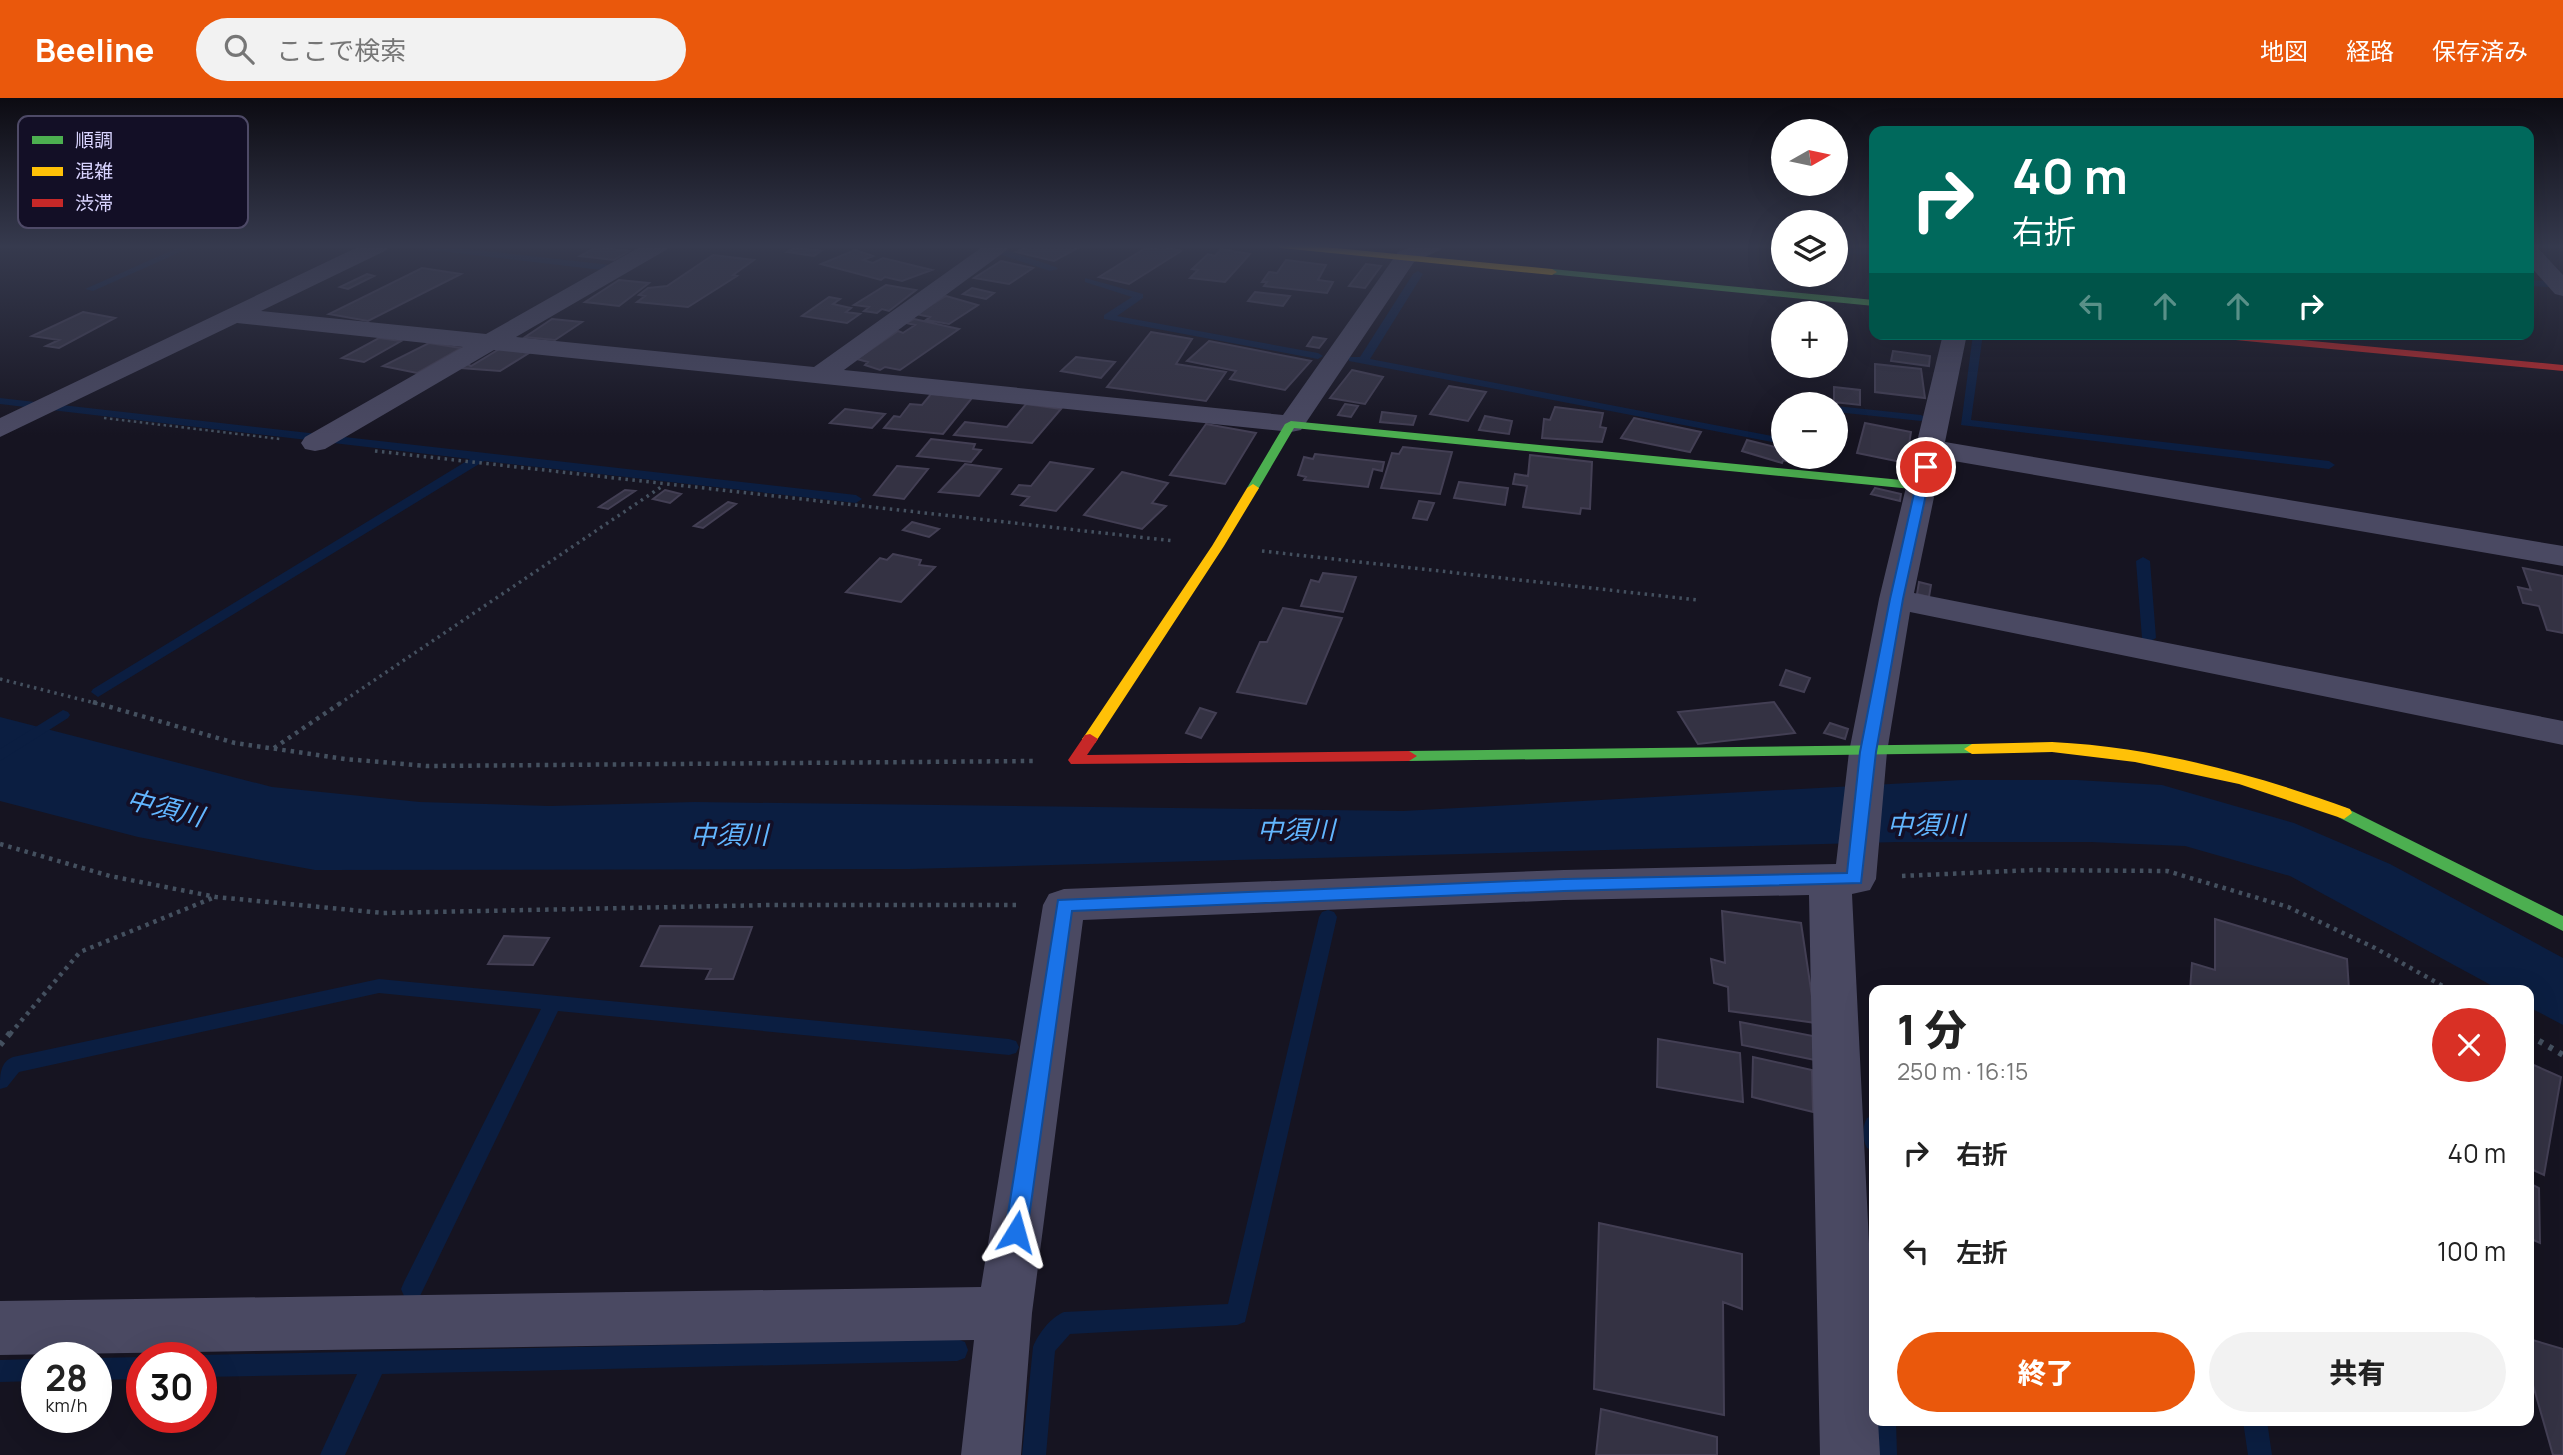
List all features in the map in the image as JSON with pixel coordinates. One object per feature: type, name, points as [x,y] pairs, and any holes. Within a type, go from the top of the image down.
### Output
[{"type":"street","points":[[0,429],[250,308]]},
{"type":"street","points":[[315,443],[548,308]]},
{"type":"street","points":[[822,374],[911,308]]},
{"type":"street","points":[[1076,760],[1218,545],[1291,424],[1371,308]]},
{"type":"street","points":[[235,316],[1922,486]]},
{"type":"street","points":[[1850,1455],[1848,871],[1896,599],[1954,340]]},
{"type":"street","points":[[2267,340],[2563,368]]},
{"type":"street","points":[[1930,448],[2563,556]]},
{"type":"street","points":[[1896,599],[2563,733]]},
{"type":"street","points":[[1076,760],[1867,766],[2060,748],[2147,757],[2215,771],[2286,791],[2357,818],[2563,924]]},
{"type":"street","points":[[991,1455],[1004,1313],[1064,905],[1848,871]]},
{"type":"street","points":[[0,1328],[1004,1313]]},
{"type":"path","points":[[37,411],[664,485],[1698,600]]},
{"type":"path","points":[[273,749],[664,485]]},
{"type":"path","points":[[0,679],[235,743],[345,759],[427,766],[1076,760]]},
{"type":"path","points":[[0,844],[110,876],[216,897],[383,913],[772,905],[1064,905]]},
{"type":"path","points":[[1848,871],[2167,871],[2288,907],[2375,948],[2441,985]]},
{"type":"path","points":[[0,1045],[80,953],[216,897]]},
{"type":"path","points":[[2534,1038],[2563,1055]]},
{"type":"water","name":"中須川","points":[[0,717],[272,787],[420,802],[550,806],[695,802],[1403,811],[1962,780],[2077,780],[2162,785],[2294,823],[2390,864],[2563,958],[2563,1025],[2534,1010],[2534,985],[2491,985],[2290,876],[2185,846],[2091,842],[1897,842],[910,869],[315,870],[138,837],[0,801]]},
{"type":"building","points":[[340,308],[393,308],[368,321],[329,314]]},
{"type":"building","points":[[813,308],[851,308],[846,312],[860,314],[847,323],[802,316]]},
{"type":"building","points":[[867,308],[892,308],[889,311],[882,309],[877,313],[864,311]]},
{"type":"building","points":[[925,308],[973,308],[949,324],[926,320],[930,317],[916,314]]},
{"type":"building","points":[[83,312],[115,318],[59,348],[46,346],[59,340],[32,336]]},
{"type":"building","points":[[552,319],[582,322],[555,340],[525,337]]},
{"type":"building","points":[[914,319],[959,329],[900,370],[885,367],[880,370],[857,359],[898,331],[903,333],[915,325],[906,323]]},
{"type":"building","points":[[1151,332],[1192,339],[1176,364],[1226,372],[1206,401],[1107,387]]},
{"type":"building","points":[[1313,337],[1326,339],[1319,348],[1307,346]]},
{"type":"building","points":[[379,338],[401,341],[364,362],[342,358]]},
{"type":"building","points":[[1209,341],[1311,361],[1285,390],[1230,379],[1236,371],[1187,361]]},
{"type":"building","points":[[429,343],[461,348],[417,373],[383,366]]},
{"type":"building","points":[[501,348],[529,353],[500,371],[460,368],[467,364],[471,366]]},
{"type":"building","points":[[1893,351],[1930,356],[1929,366],[1891,361]]},
{"type":"building","points":[[1076,357],[1115,362],[1101,378],[1061,371]]},
{"type":"building","points":[[1875,364],[1921,369],[1925,398],[1875,392]]},
{"type":"building","points":[[1352,370],[1383,377],[1365,404],[1330,398]]},
{"type":"building","points":[[1449,386],[1486,392],[1468,421],[1430,414]]},
{"type":"building","points":[[1834,387],[1860,390],[1860,405],[1848,404],[1848,392],[1834,392]]},
{"type":"building","points":[[931,394],[972,398],[943,434],[884,428],[894,416],[900,417],[910,404],[922,405]]},
{"type":"building","points":[[1026,404],[1061,409],[1032,443],[954,435],[965,422],[1007,427]]},
{"type":"building","points":[[1345,404],[1358,406],[1351,417],[1338,415]]},
{"type":"building","points":[[1555,407],[1603,413],[1600,427],[1606,428],[1602,442],[1542,438],[1544,419],[1550,420]]},
{"type":"building","points":[[845,409],[885,414],[872,428],[830,423]]},
{"type":"building","points":[[1382,412],[1416,416],[1413,425],[1380,422]]},
{"type":"building","points":[[1485,416],[1512,421],[1509,434],[1479,430]]},
{"type":"building","points":[[1634,418],[1701,432],[1690,452],[1621,438]]},
{"type":"building","points":[[1865,423],[1911,432],[1906,463],[1857,453]]},
{"type":"building","points":[[1206,424],[1256,433],[1225,484],[1170,475]]},
{"type":"building","points":[[931,439],[975,444],[973,449],[981,450],[971,462],[917,456]]},
{"type":"building","points":[[1747,440],[1771,446],[1771,460],[1742,451]]},
{"type":"building","points":[[1403,447],[1452,452],[1440,494],[1381,488],[1392,453],[1399,454]]},
{"type":"building","points":[[1315,454],[1384,462],[1382,471],[1373,469],[1368,487],[1304,480],[1306,477],[1298,475],[1304,457],[1313,459]]},
{"type":"building","points":[[1530,455],[1592,462],[1590,509],[1581,508],[1580,514],[1523,507],[1527,486],[1513,484],[1515,474],[1528,476]]},
{"type":"building","points":[[1050,462],[1093,469],[1056,511],[1021,505],[1029,497],[1012,494],[1019,485],[1031,486]]},
{"type":"building","points":[[965,464],[1001,469],[979,496],[939,492]]},
{"type":"building","points":[[897,466],[928,469],[904,499],[874,495]]},
{"type":"building","points":[[1122,472],[1168,483],[1152,503],[1166,506],[1142,529],[1084,515]]},
{"type":"building","points":[[1459,482],[1508,488],[1505,505],[1454,498]]},
{"type":"building","points":[[1875,488],[1901,494],[1900,501],[1871,494]]},
{"type":"building","points":[[625,490],[635,491],[608,509],[599,507]]},
{"type":"building","points":[[665,490],[681,494],[670,503],[653,499]]},
{"type":"building","points":[[1419,501],[1434,503],[1427,520],[1413,518]]},
{"type":"building","points":[[728,502],[736,504],[703,528],[694,526]]},
{"type":"building","points":[[912,522],[939,529],[929,537],[903,530]]},
{"type":"building","points":[[893,554],[921,560],[919,565],[935,567],[901,602],[846,592],[880,558],[887,560]]},
{"type":"building","points":[[2523,568],[2563,576],[2563,633],[2547,630],[2539,606],[2523,603],[2518,587],[2531,590]]},
{"type":"building","points":[[1323,573],[1356,577],[1343,612],[1301,606],[1311,580],[1319,582]]},
{"type":"building","points":[[1919,582],[1931,585],[1929,597],[1917,594]]},
{"type":"building","points":[[1283,608],[1342,618],[1306,704],[1237,692],[1260,642],[1267,642]]},
{"type":"building","points":[[1786,670],[1810,678],[1804,692],[1780,685]]},
{"type":"building","points":[[1774,702],[1795,733],[1698,744],[1678,712]]},
{"type":"building","points":[[1200,708],[1216,713],[1201,738],[1186,733]]},
{"type":"building","points":[[1830,723],[1848,729],[1845,739],[1824,733]]},
{"type":"building","points":[[1722,911],[1801,923],[1816,1023],[1729,1011],[1728,987],[1714,983],[1711,959],[1725,963]]},
{"type":"building","points":[[2215,919],[2347,959],[2349,985],[2190,985],[2192,963],[2215,970]]},
{"type":"building","points":[[660,926],[752,927],[733,979],[706,979],[711,969],[641,966]]},
{"type":"building","points":[[504,936],[549,938],[533,965],[488,964]]},
{"type":"building","points":[[1740,1022],[1813,1036],[1815,1060],[1742,1045]]},
{"type":"building","points":[[1658,1039],[1740,1053],[1743,1102],[1657,1087]]},
{"type":"building","points":[[1753,1057],[1812,1070],[1813,1112],[1752,1097]]},
{"type":"building","points":[[2534,1065],[2561,1077],[2544,1175],[2534,1170]]},
{"type":"building","points":[[2534,1186],[2539,1188],[2540,1243],[2534,1240]]},
{"type":"building","points":[[1599,1223],[1742,1254],[1742,1309],[1723,1302],[1724,1415],[1594,1389]]},
{"type":"building","points":[[2534,1340],[2563,1349],[2563,1455],[2553,1455],[2534,1388]]},
{"type":"building","points":[[1601,1409],[1717,1437],[1717,1455],[1596,1455]]},
{"type":"waterway","points":[[1121,308],[1108,317],[1318,356]]},
{"type":"waterway","points":[[1364,360],[1396,308]]},
{"type":"waterway","points":[[1977,340],[1965,423],[2329,465]]},
{"type":"waterway","points":[[1353,359],[1771,439]]},
{"type":"waterway","points":[[0,401],[482,457]]},
{"type":"waterway","points":[[1848,410],[1921,418]]},
{"type":"waterway","points":[[98,692],[482,457]]},
{"type":"waterway","points":[[482,457],[856,499]]},
{"type":"waterway","points":[[2143,561],[2149,638]]},
{"type":"waterway","points":[[0,756],[63,715]]},
{"type":"waterway","points":[[1034,1455],[1044,1347],[1064,1323],[1237,1314],[1328,917]]},
{"type":"waterway","points":[[0,1081],[13,1065],[379,986],[553,1003]]},
{"type":"waterway","points":[[412,1289],[553,1003]]},
{"type":"waterway","points":[[553,1003],[1009,1047]]},
{"type":"waterway","points":[[375,1362],[957,1350]]},
{"type":"waterway","points":[[217,1366],[375,1362]]},
{"type":"waterway","points":[[332,1455],[375,1362]]},
{"type":"waterway","points":[[112,1369],[126,1368]]},
{"type":"waterway","points":[[0,1371],[21,1370]]},
{"type":"waterway","points":[[1884,1426],[1885,1455]]},
{"type":"waterway","points":[[2256,1426],[2260,1455]]},
{"type":"traffic: fast","points":[[1253,488],[1291,424],[1922,486]]},
{"type":"traffic: fast","points":[[1409,756],[1972,749]]},
{"type":"traffic: fast","points":[[2344,813],[2563,924]]},
{"type":"traffic: slow","points":[[1090,739],[1218,546],[1253,488]]},
{"type":"traffic: slow","points":[[1972,749],[2052,747],[2171,763],[2241,779],[2344,813]]},
{"type":"traffic: jam","points":[[2267,340],[2563,368]]},
{"type":"traffic: jam","points":[[1090,739],[1076,760],[1409,756]]},
{"type":"route","points":[[1016,1232],[1064,905],[1564,885],[1855,879],[1868,752],[1896,599],[1926,467]]}]
